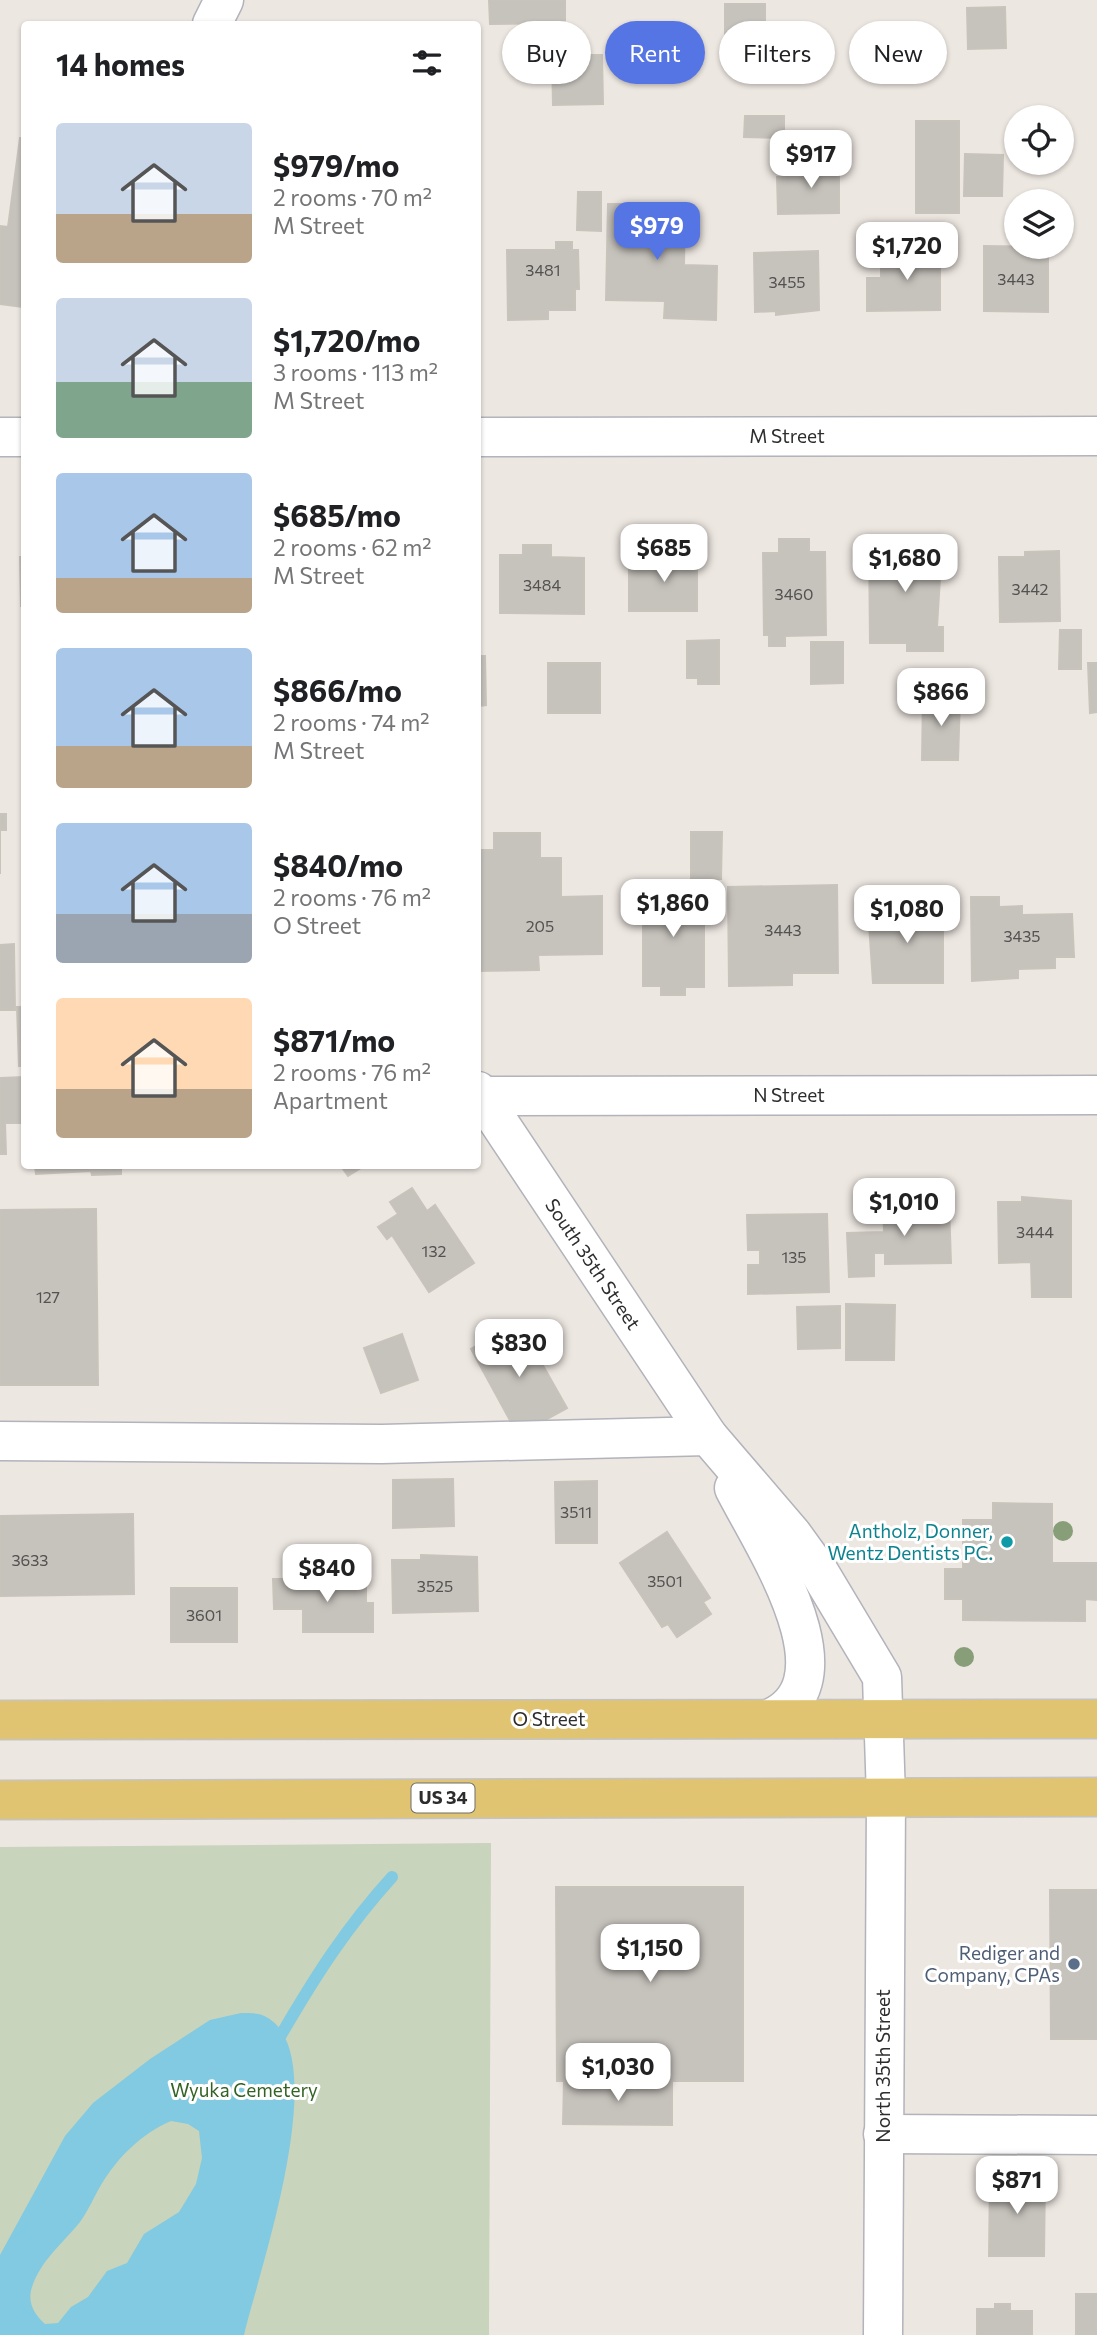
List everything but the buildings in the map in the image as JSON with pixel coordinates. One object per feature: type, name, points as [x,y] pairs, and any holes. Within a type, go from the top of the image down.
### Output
[{"type":"main road","name":"O Street","points":[[0,1720],[1097,1719]]},
{"type":"main road","name":"US 34","points":[[0,1800],[1097,1797]]},
{"type":"street","points":[[214,21],[224,0]]},
{"type":"street","name":"M Street","points":[[481,436],[1097,436]]},
{"type":"street","points":[[0,437],[21,437]]},
{"type":"street","name":"N Street","points":[[481,1094],[1097,1095]]},
{"type":"street","name":"South 35th Street","points":[[481,1097],[708,1436],[792,1534],[825,1581],[882,1676],[886,1719],[886,1797]]},
{"type":"street","points":[[0,1441],[382,1444],[708,1436]]},
{"type":"street","name":"South 35th Street","points":[[708,1436],[796,1612],[805,1640],[804,1678],[790,1706],[771,1718]]},
{"type":"street","name":"North 35th Street","points":[[883,2335],[886,1797]]},
{"type":"street","points":[[883,2134],[1097,2135]]},
{"type":"green space","name":"Wyuka Cemetery","points":[[491,1843],[489,2335],[0,2335],[0,1847]]},
{"type":"water","points":[[241,2013],[262,2015],[284,2035],[294,2070],[294,2115],[287,2165],[244,2335],[0,2335],[0,2255],[65,2136],[93,2103],[150,2059],[210,2020]],"holes":[[[171,2121],[188,2124],[199,2131],[202,2158],[196,2184],[179,2212],[144,2234],[127,2263],[107,2271],[88,2297],[71,2307],[58,2323],[45,2324],[31,2303],[31,2292],[36,2277],[47,2260],[80,2222],[101,2185],[131,2147]]]},
{"type":"waterway","points":[[281,2035],[332,1953],[392,1877]]},
{"type":"place","name":"Antholz, Donner, Wentz Dentists PC.","points":[[1007,1542]]},
{"type":"place","name":"Rediger and Company, CPAs","points":[[1074,1964]]}]
